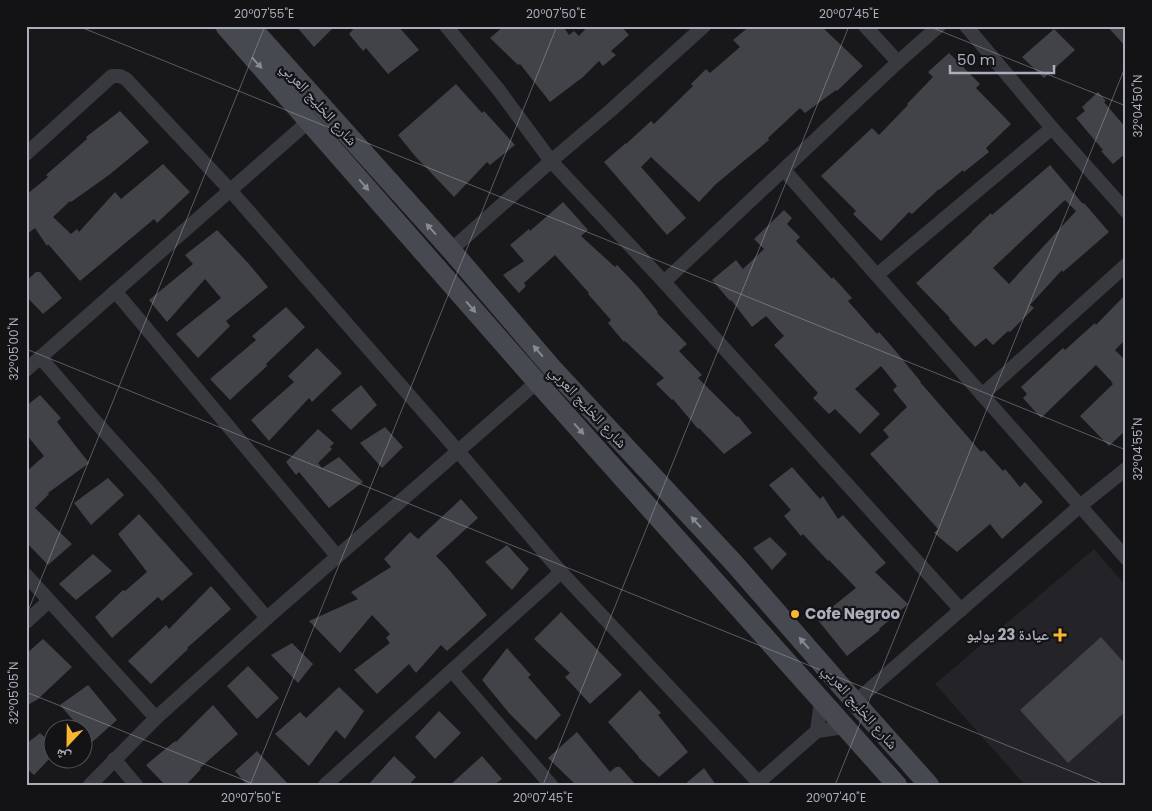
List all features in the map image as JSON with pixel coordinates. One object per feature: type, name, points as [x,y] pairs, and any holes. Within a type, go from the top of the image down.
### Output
[{"type":"main road","name":"شارع الخليج العربي","points":[[225,26],[537,382],[897,785]]},
{"type":"main road","name":"شارع الخليج العربي","points":[[250,26],[450,250],[552,368],[733,562],[929,785]]},
{"type":"main road","points":[[713,578],[733,562]]},
{"type":"street","points":[[450,250],[610,111],[704,26]]},
{"type":"street","points":[[866,26],[898,62]]},
{"type":"street","points":[[664,282],[898,62],[939,26]]},
{"type":"street","points":[[966,26],[1052,128],[1126,211]]},
{"type":"street","points":[[454,29],[551,161],[664,282],[961,610]]},
{"type":"street","points":[[26,154],[112,76],[116,75],[126,79],[230,190],[561,572],[760,783],[817,731],[845,727]]},
{"type":"street","points":[[26,370],[309,121]]},
{"type":"street","points":[[877,275],[1052,128]]},
{"type":"street","points":[[784,170],[1126,558]]},
{"type":"street","points":[[982,395],[1126,264]]},
{"type":"street","points":[[115,291],[337,556]]},
{"type":"street","points":[[40,357],[267,618]]},
{"type":"street","points":[[90,785],[156,718],[337,556],[537,382]]},
{"type":"street","points":[[855,702],[1080,506],[1126,469]]},
{"type":"street","points":[[334,782],[561,572]]},
{"type":"street","points":[[26,575],[156,718]]},
{"type":"street","points":[[26,622],[49,600]]},
{"type":"street","points":[[452,671],[551,785]]},
{"type":"street","points":[[817,731],[821,701]]},
{"type":"street","points":[[114,759],[136,785]]},
{"type":"shaded area","name":"عيادة 23 يوليو","points":[[1094,549],[1126,586],[1126,785],[1025,785],[935,684]]},
{"type":"building","points":[[296,26],[335,26],[314,47]]},
{"type":"building","points":[[356,26],[398,26],[419,50],[388,74],[366,48],[363,51],[349,34]]},
{"type":"building","points":[[504,26],[563,26],[569,35],[574,31],[579,36],[588,26],[621,26],[629,35],[611,51],[616,55],[603,66],[599,61],[583,77],[550,102],[520,64],[518,65],[490,38]]},
{"type":"building","points":[[750,26],[821,26],[863,66],[837,91],[805,113],[800,108],[768,138],[769,140],[716,184],[699,202],[651,157],[641,167],[686,218],[667,235],[604,162],[651,121],[654,124],[693,86],[691,84],[706,69],[710,73],[740,47],[733,40]]},
{"type":"building","points":[[1107,26],[1126,26],[1126,47]]},
{"type":"building","points":[[1054,29],[1075,50],[1044,78],[1022,57]]},
{"type":"building","points":[[949,53],[980,84],[976,88],[1011,124],[986,148],[989,152],[939,189],[912,214],[909,212],[881,241],[853,214],[856,211],[821,176],[872,128],[879,135],[933,77],[928,72]]},
{"type":"building","points":[[456,84],[515,145],[490,165],[487,162],[454,197],[398,135]]},
{"type":"building","points":[[1098,92],[1126,128],[1126,153],[1113,164],[1076,118],[1085,111],[1082,107]]},
{"type":"building","points":[[120,111],[149,142],[109,175],[70,201],[53,217],[71,234],[77,229],[79,232],[115,192],[121,199],[163,164],[190,192],[157,223],[154,219],[80,281],[48,244],[47,246],[35,228],[26,235],[26,195],[48,177],[46,175],[87,139],[86,137]]},
{"type":"building","points":[[1050,165],[1109,232],[1063,272],[1062,270],[1030,305],[1034,308],[1010,332],[1008,331],[993,345],[986,338],[975,347],[916,283],[991,213],[992,215]],"holes":[[[1065,200],[1076,211],[1009,284],[993,268]]]},
{"type":"building","points":[[563,202],[588,230],[581,236],[615,267],[617,265],[638,287],[657,313],[687,344],[679,351],[702,375],[698,378],[738,416],[752,433],[724,454],[698,429],[673,399],[656,384],[664,378],[624,342],[608,323],[611,320],[555,255],[524,283],[526,286],[519,293],[503,275],[524,261],[510,245],[529,229],[530,231]]},
{"type":"building","points":[[784,210],[792,218],[787,224],[800,237],[796,241],[852,298],[848,301],[877,334],[879,332],[894,349],[981,452],[984,450],[1003,471],[1005,469],[1020,487],[1025,482],[1043,502],[1002,539],[990,524],[957,552],[934,533],[938,529],[870,454],[889,437],[883,430],[907,407],[893,390],[897,386],[881,366],[855,389],[880,414],[860,434],[835,409],[829,414],[813,398],[818,393],[774,345],[784,336],[766,316],[752,327],[731,300],[712,280],[736,260],[743,269],[764,249],[754,239]]},
{"type":"building","points":[[217,230],[268,287],[226,321],[230,326],[198,358],[176,334],[221,298],[205,279],[167,322],[149,300],[193,264],[185,255]]},
{"type":"building","points":[[36,272],[40,272],[62,298],[43,314],[26,296],[26,281]]},
{"type":"building","points":[[1126,294],[1126,339],[1115,350],[1126,361],[1126,430],[1109,446],[1080,416],[1113,384],[1096,365],[1041,418],[1023,398],[1027,394],[1021,387],[1063,348],[1065,350],[1095,323],[1096,325]]},
{"type":"building","points":[[286,307],[305,327],[230,400],[210,379],[256,340],[252,336]]},
{"type":"building","points":[[317,348],[342,373],[312,402],[309,398],[269,441],[251,420],[294,382],[288,376]]},
{"type":"building","points":[[361,385],[377,405],[351,430],[331,410]]},
{"type":"building","points":[[40,395],[61,418],[57,422],[89,463],[48,493],[35,508],[72,544],[48,565],[26,542],[26,472],[44,456],[26,434],[26,406]]},
{"type":"building","points":[[385,427],[403,447],[382,468],[360,443]]},
{"type":"building","points":[[318,429],[334,443],[330,447],[332,449],[318,463],[322,468],[339,457],[363,482],[329,508],[299,472],[296,475],[286,462]]},
{"type":"building","points":[[792,467],[820,499],[823,496],[838,519],[843,515],[886,563],[875,572],[908,604],[880,630],[847,656],[817,619],[856,588],[803,534],[801,536],[784,516],[791,510],[769,485]]},
{"type":"building","points":[[108,478],[124,495],[91,525],[74,503]]},
{"type":"building","points":[[461,499],[478,518],[436,556],[487,615],[447,651],[441,645],[416,673],[409,664],[377,694],[354,670],[390,643],[386,638],[390,634],[372,615],[340,653],[309,621],[358,599],[351,592],[391,567],[384,559],[410,532],[418,539]]},
{"type":"building","points":[[139,514],[193,574],[162,601],[158,597],[112,638],[95,617],[123,590],[125,591],[147,572],[118,534]]},
{"type":"building","points":[[770,537],[787,554],[772,570],[753,548]]},
{"type":"building","points":[[507,545],[529,569],[512,590],[485,562]]},
{"type":"building","points":[[93,554],[112,571],[76,600],[59,584]]},
{"type":"building","points":[[211,586],[231,609],[187,648],[151,684],[128,661],[166,625],[169,629]]},
{"type":"building","points":[[561,612],[622,675],[590,704],[565,677],[570,673],[534,639]]},
{"type":"building","points":[[1101,637],[1126,665],[1126,711],[1068,763],[1020,710]]},
{"type":"building","points":[[43,639],[72,667],[38,699],[26,706],[26,654]]},
{"type":"building","points":[[292,643],[313,664],[298,683],[271,655]]},
{"type":"building","points":[[507,648],[531,675],[528,677],[561,715],[536,740],[509,713],[482,680]]},
{"type":"building","points":[[248,666],[279,698],[257,719],[227,686]]},
{"type":"building","points":[[88,685],[117,720],[92,742],[92,718],[71,718],[60,705]]},
{"type":"building","points":[[339,687],[364,711],[345,739],[336,730],[309,766],[275,734],[300,712],[306,718]]},
{"type":"building","points":[[640,690],[661,713],[658,715],[688,752],[659,777],[638,757],[608,722]]},
{"type":"building","points":[[213,705],[238,734],[200,768],[186,785],[165,785],[146,765],[176,742]]},
{"type":"building","points":[[439,711],[461,733],[435,759],[415,737]]},
{"type":"building","points":[[577,732],[610,772],[616,767],[620,767],[636,785],[576,785],[548,758]]},
{"type":"building","points":[[40,733],[42,735],[42,767],[34,775],[26,768],[26,744]]},
{"type":"building","points":[[257,751],[289,785],[247,785],[235,771]]},
{"type":"building","points":[[394,756],[416,777],[409,785],[368,785]]},
{"type":"building","points":[[482,756],[502,779],[494,785],[450,785]]},
{"type":"building","points":[[704,768],[716,785],[684,785]]},
{"type":"place","name":"Cofe Negroo","points":[[795,614]]},
{"type":"place","name":"عيادة 23 يوليو","points":[[1060,635]]}]
